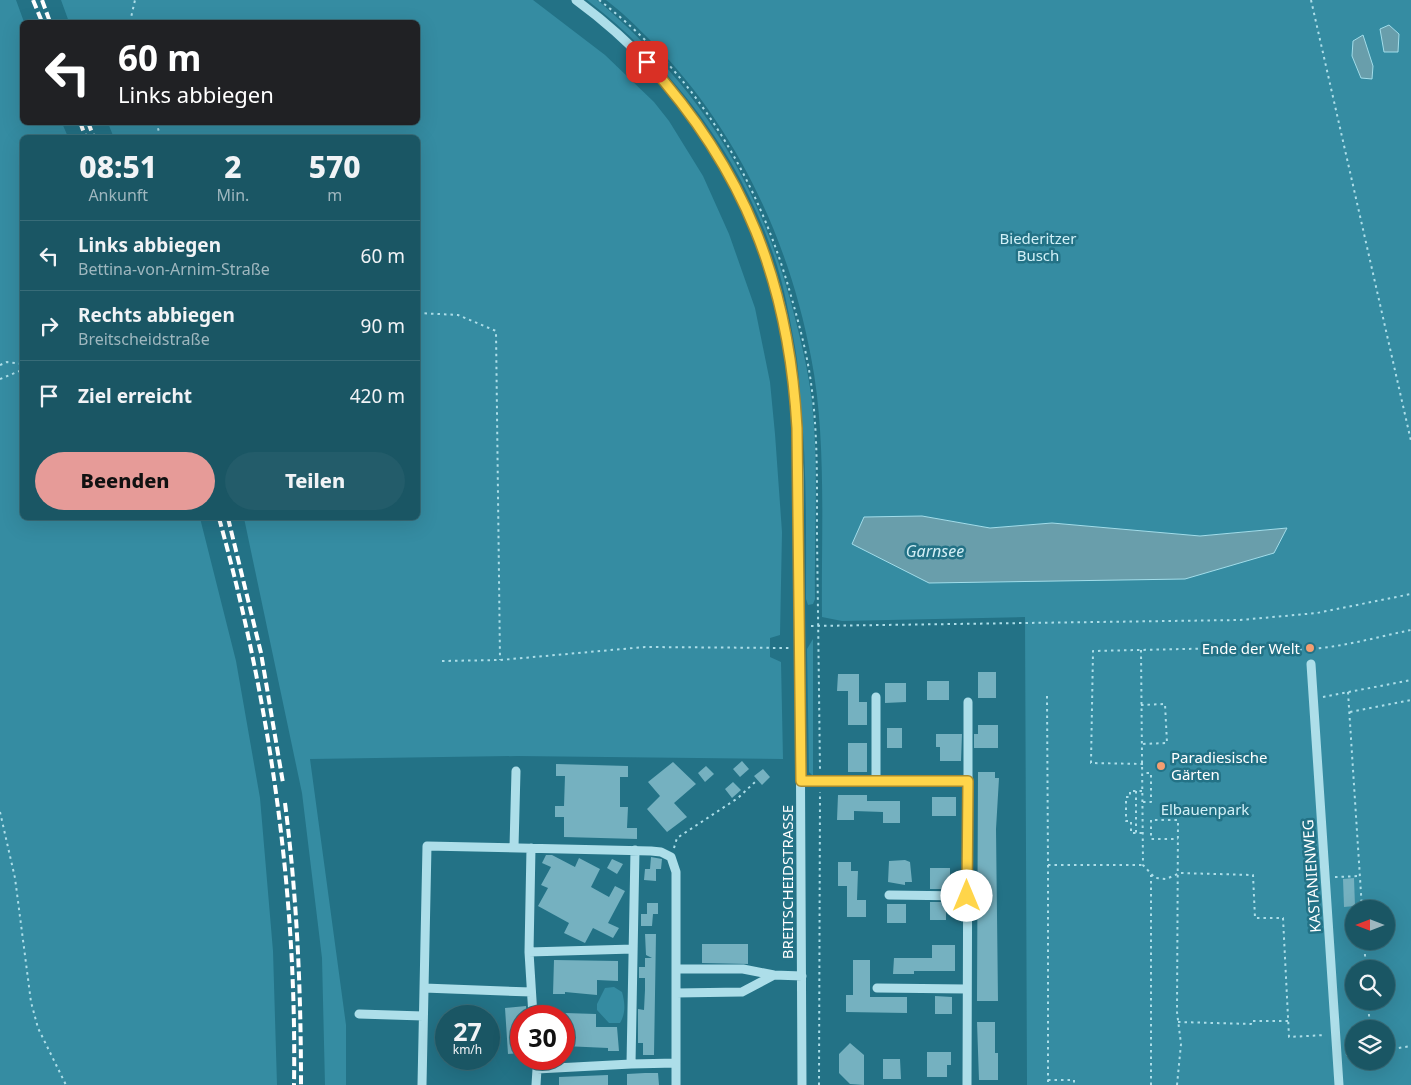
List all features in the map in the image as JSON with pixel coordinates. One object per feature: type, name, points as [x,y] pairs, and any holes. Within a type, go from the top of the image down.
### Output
[{"type":"street","name":"BREITSCHEIDSTRASSE","points":[[576,0],[612,29],[647,62],[700,127],[722,161],[740,194],[767,258],[786,331],[796,402],[799,474],[802,1085]]},
{"type":"street","name":"KASTANIENWEG","points":[[1311,664],[1339,1085]]},
{"type":"street","points":[[876,697],[876,782]]},
{"type":"street","points":[[967,1085],[968,702]]},
{"type":"street","points":[[514,848],[516,771]]},
{"type":"street","points":[[801,781],[968,781]]},
{"type":"street","points":[[422,1085],[428,846],[635,850],[661,852],[671,857],[676,872],[676,1085]]},
{"type":"street","points":[[531,848],[529,952],[531,1005]]},
{"type":"street","points":[[631,1064],[635,850]]},
{"type":"street","points":[[889,896],[967,896]]},
{"type":"street","points":[[529,952],[633,949]]},
{"type":"street","points":[[676,969],[743,970],[774,975],[802,976]]},
{"type":"street","points":[[676,993],[742,992],[774,975]]},
{"type":"street","points":[[424,988],[530,992]]},
{"type":"street","points":[[877,988],[966,989]]},
{"type":"street","points":[[359,1014],[423,1016]]},
{"type":"street","points":[[575,1067],[676,1063]]},
{"type":"street","points":[[536,1085],[537,1070]]},
{"type":"path","points":[[130,20],[134,0]]},
{"type":"path","points":[[600,0],[642,36],[690,87],[734,154],[771,232],[803,339],[814,402],[816,454],[820,782],[819,1085]]},
{"type":"path","points":[[1311,0],[1411,441]]},
{"type":"path","points":[[420,313],[458,315],[496,331],[500,660]]},
{"type":"path","points":[[0,365],[7,362],[20,364]]},
{"type":"path","points":[[0,379],[20,371]]},
{"type":"path","points":[[800,626],[1240,620],[1318,613],[1411,594]]},
{"type":"path","points":[[1143,764],[1091,763],[1093,651],[1274,647],[1290,650],[1327,646],[1411,630]]},
{"type":"path","points":[[442,661],[500,660],[645,647],[799,648]]},
{"type":"path","points":[[1141,650],[1143,865],[1155,878],[1166,879],[1178,874],[1253,875],[1255,918],[1283,918],[1289,1037],[1335,1034]]},
{"type":"path","points":[[1313,698],[1411,680]]},
{"type":"path","points":[[1348,692],[1361,900]]},
{"type":"path","points":[[1047,696],[1048,1085]]},
{"type":"path","points":[[1350,712],[1411,700]]},
{"type":"path","points":[[1141,705],[1166,704],[1166,742],[1142,744]]},
{"type":"path","points":[[1143,773],[1151,773],[1151,802],[1143,802]]},
{"type":"path","points":[[671,857],[677,838],[738,798],[755,782]]},
{"type":"path","points":[[1143,791],[1130,791],[1130,798],[1126,798],[1126,821],[1131,821],[1131,833],[1143,833]]},
{"type":"path","points":[[1136,791],[1136,833]]},
{"type":"path","points":[[0,812],[15,878],[31,1002],[38,1028],[66,1085]]},
{"type":"path","points":[[1177,1085],[1182,1044],[1178,1022],[1178,839],[1178,820],[1151,820],[1151,839],[1178,839]]},
{"type":"path","points":[[1048,865],[1143,865]]},
{"type":"path","points":[[1150,1085],[1151,874]]},
{"type":"path","points":[[1325,878],[1360,876]]},
{"type":"path","points":[[1178,1022],[1251,1024],[1251,1021],[1288,1021]]},
{"type":"path","points":[[1395,1049],[1411,1046]]},
{"type":"path","points":[[1048,1080],[1074,1080],[1074,1085]]},
{"type":"green space","points":[[0,0],[16,0],[23,20],[20,20],[20,125],[63,125],[67,135],[20,135],[20,520],[201,520],[236,661],[260,798],[273,951],[277,1085],[0,1085]]},
{"type":"green space","points":[[61,0],[533,0],[605,55],[654,102],[669,121],[703,176],[729,234],[755,308],[770,382],[782,532],[780,635],[770,638],[770,657],[781,662],[783,759],[517,756],[310,759],[346,1025],[346,1085],[325,1085],[322,958],[302,793],[244,520],[420,520],[420,135],[113,135],[109,125],[420,125],[420,20],[68,20]]},
{"type":"green space","points":[[587,0],[597,0],[637,36],[668,69],[695,102],[741,173],[776,254],[800,337],[812,402],[816,476],[815,599],[813,604],[808,605],[806,599],[805,472],[798,365],[785,297],[771,248],[757,212],[739,177],[697,111],[645,51],[617,24]]},
{"type":"green space","points":[[606,0],[1411,0],[1411,1085],[1027,1085],[1025,617],[842,621],[822,617],[822,486],[816,388],[801,313],[789,270],[773,228],[733,147],[681,74],[629,20]],"holes":[[[922,516],[990,528],[1052,523],[1200,536],[1286,528],[929,583]]]},
{"type":"green space","points":[[813,639],[813,776],[809,772],[807,649]]},
{"type":"green space","points":[[614,987],[622,992],[624,1000],[624,1012],[620,1023],[609,1023],[597,1010],[597,1004],[605,988]]},
{"type":"water","points":[[1389,25],[1399,34],[1398,52],[1384,52],[1380,29]]},
{"type":"water","points":[[1363,35],[1373,66],[1372,79],[1361,78],[1352,56],[1353,41]]},
{"type":"water","name":"Garnsee","points":[[922,516],[990,528],[1052,523],[1200,536],[1287,528],[1274,553],[1185,579],[929,583],[852,544],[864,517]]},
{"type":"building","points":[[978,672],[996,672],[996,698],[978,698]]},
{"type":"building","points":[[838,674],[859,674],[859,702],[867,702],[867,725],[848,725],[848,691],[837,691]]},
{"type":"building","points":[[927,681],[949,681],[949,700],[927,700]]},
{"type":"building","points":[[885,683],[906,683],[906,702],[885,703]]},
{"type":"building","points":[[978,725],[998,725],[998,748],[974,748],[974,734],[978,734]]},
{"type":"building","points":[[887,728],[902,728],[902,748],[887,748]]},
{"type":"building","points":[[936,734],[962,734],[961,761],[940,761],[940,747],[936,747]]},
{"type":"building","points":[[848,743],[867,743],[867,772],[848,772]]},
{"type":"building","points":[[742,761],[749,769],[740,777],[733,769]]},
{"type":"building","points":[[673,762],[696,784],[674,803],[687,817],[667,832],[647,809],[660,796],[648,782]]},
{"type":"building","points":[[556,764],[628,766],[628,777],[620,777],[620,807],[628,807],[627,828],[637,828],[637,839],[564,837],[564,817],[555,817],[555,806],[564,806],[565,776],[556,776]]},
{"type":"building","points":[[706,766],[714,774],[705,782],[698,773]]},
{"type":"building","points":[[763,769],[770,777],[762,785],[754,776]]},
{"type":"building","points":[[978,772],[995,772],[995,778],[999,778],[996,829],[998,1001],[977,1001]]},
{"type":"building","points":[[733,782],[741,790],[732,798],[725,789]]},
{"type":"building","points":[[838,795],[867,795],[867,801],[900,801],[900,823],[883,823],[883,812],[854,811],[854,820],[837,820]]},
{"type":"building","points":[[932,797],[956,797],[956,816],[932,816]]},
{"type":"building","points":[[546,855],[552,855],[575,867],[579,858],[600,869],[591,887],[609,897],[615,886],[625,891],[608,923],[619,928],[613,938],[593,928],[585,943],[564,933],[569,923],[538,906],[548,888],[541,885],[551,867],[542,863]]},
{"type":"building","points":[[651,857],[662,859],[661,869],[656,869],[656,881],[644,880],[645,869],[650,869]]},
{"type":"building","points":[[612,859],[623,864],[617,874],[607,868]]},
{"type":"building","points":[[905,860],[910,862],[912,882],[905,882],[905,885],[888,882],[889,861]]},
{"type":"building","points":[[838,862],[851,862],[851,871],[858,871],[857,900],[866,900],[866,917],[847,917],[847,886],[838,886]]},
{"type":"building","points":[[930,868],[950,868],[950,886],[946,885],[946,889],[930,889]]},
{"type":"building","points":[[1354,878],[1355,900],[1345,900],[1344,907],[1343,879]]},
{"type":"building","points":[[930,902],[946,902],[946,920],[930,920]]},
{"type":"building","points":[[647,903],[658,903],[658,914],[653,914],[652,926],[641,926],[641,914],[647,914]]},
{"type":"building","points":[[887,904],[906,904],[906,923],[887,923]]},
{"type":"building","points":[[645,934],[656,934],[654,1055],[643,1055],[643,1043],[638,1043],[638,1009],[644,1010],[645,990],[645,978],[639,978],[639,967],[645,967],[645,958],[652,958],[646,955]]},
{"type":"building","points":[[702,944],[748,944],[748,964],[702,963]]},
{"type":"building","points":[[932,945],[955,945],[955,971],[914,971],[914,974],[893,974],[894,958],[932,958]]},
{"type":"building","points":[[554,960],[618,961],[618,981],[597,980],[597,995],[565,992],[565,994],[553,994]]},
{"type":"building","points":[[853,960],[870,960],[870,997],[907,997],[907,1013],[846,1012],[846,995],[853,995]]},
{"type":"building","points":[[935,996],[952,997],[952,1014],[935,1014]]},
{"type":"building","points":[[505,1008],[510,1008],[510,1054],[508,1054]]},
{"type":"building","points":[[575,1013],[596,1014],[596,1027],[617,1027],[619,1051],[608,1051],[608,1048],[575,1046]]},
{"type":"building","points":[[977,1022],[995,1022],[995,1053],[998,1053],[998,1080],[979,1080]]},
{"type":"building","points":[[850,1043],[864,1055],[864,1085],[850,1084],[839,1073],[839,1054]]},
{"type":"building","points":[[927,1052],[951,1052],[951,1065],[947,1065],[947,1077],[927,1077]]},
{"type":"building","points":[[883,1059],[900,1059],[901,1079],[883,1079]]},
{"type":"building","points":[[658,1073],[659,1085],[627,1085],[627,1074]]},
{"type":"building","points":[[608,1075],[608,1085],[559,1085],[559,1077]]},
{"type":"railway","points":[[33,0],[41,20]]},
{"type":"railway","points":[[42,0],[49,20]]},
{"type":"railway","points":[[81,125],[85,135]]},
{"type":"railway","points":[[89,125],[93,135]]},
{"type":"railway","points":[[220,520],[253,657],[277,798],[291,941],[294,1085]]},
{"type":"railway","points":[[228,520],[261,653],[283,783]]},
{"type":"railway","points":[[285,803],[293,873],[298,944],[301,1085]]},
{"type":"place","name":"Ende der Welt","points":[[1310,648]]},
{"type":"place","name":"Paradiesische Gärten","points":[[1161,766]]},
{"type":"route","points":[[647,62],[700,127],[740,194],[767,258],[783,315],[796,402],[799,474],[801,781],[968,781],[967,896]]},
{"type":"park label","name":"Biederitzer Busch","points":[[1038,246]]},
{"type":"park label","name":"Elbauenpark","points":[[1205,809]]}]
